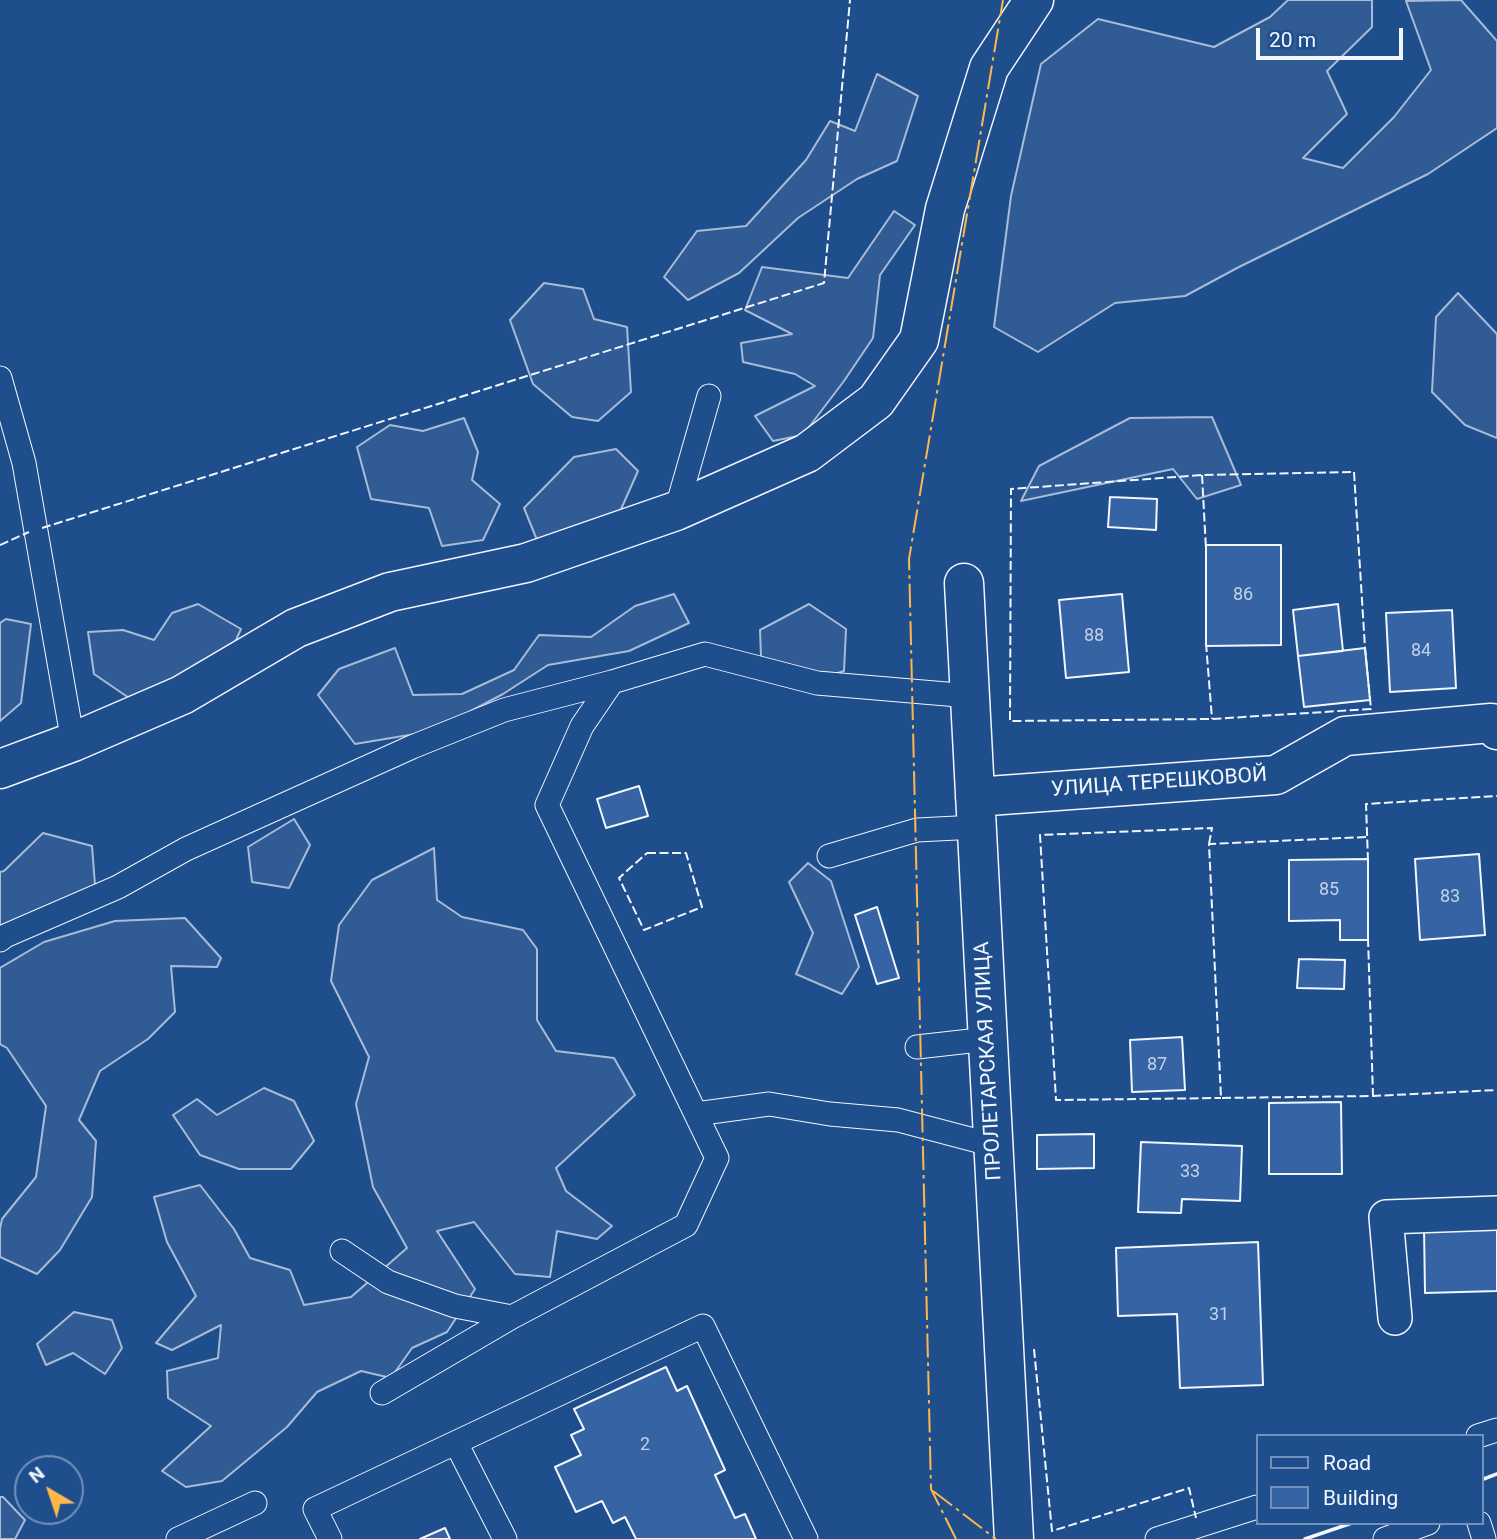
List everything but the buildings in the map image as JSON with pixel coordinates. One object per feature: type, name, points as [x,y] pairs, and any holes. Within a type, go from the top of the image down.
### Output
[{"type":"street","points":[[0,769],[73,742],[183,695],[296,628],[390,592],[526,563],[677,511],[807,453],[876,401],[919,340],[945,209],[989,68],[1034,0]]},
{"type":"street","name":"ПРОЛЕТАРСКАЯ УЛИЦА","points":[[964,583],[1014,1539]]},
{"type":"street","name":"УЛИЦА ТЕРЕШКОВОЙ","points":[[976,812],[1276,775],[1345,736],[1492,723],[1497,730]]},
{"type":"street","points":[[1395,1318],[1385,1217],[1497,1213]]},
{"type":"lane","points":[[0,378],[24,463],[73,742]]},
{"type":"lane","points":[[677,511],[709,396]]},
{"type":"lane","points":[[0,940],[118,887],[186,849],[412,747],[504,710],[705,654],[817,683],[970,696]]},
{"type":"lane","points":[[382,1393],[512,1317],[686,1225],[717,1158],[547,805],[582,726],[612,682]]},
{"type":"lane","points":[[829,856],[976,812]]},
{"type":"lane","points":[[917,1047],[988,1039]]},
{"type":"lane","points":[[696,1114],[769,1104],[830,1114],[898,1120],[993,1145]]},
{"type":"lane","points":[[342,1251],[388,1282],[454,1306],[512,1317]]},
{"type":"lane","points":[[330,1539],[315,1509],[703,1326],[806,1539]]},
{"type":"lane","points":[[456,1443],[505,1539]]},
{"type":"lane","points":[[178,1539],[255,1503]]},
{"type":"lane","points":[[1157,1539],[1256,1507]]},
{"type":"lane","points":[[1385,1539],[1423,1525]]},
{"type":"shaded area","points":[[1288,0],[1372,0],[1372,27],[1327,71],[1347,114],[1303,158],[1343,168],[1394,117],[1431,70],[1406,1],[1461,0],[1497,41],[1497,128],[1428,174],[1185,296],[1115,303],[1038,352],[994,327],[1011,196],[1041,64],[1098,19],[1214,47],[1270,17]]},
{"type":"shaded area","points":[[877,74],[918,96],[897,161],[857,179],[798,218],[739,273],[688,300],[664,277],[697,231],[746,226],[806,160],[830,121],[855,131]]},
{"type":"shaded area","points":[[894,211],[915,225],[880,275],[873,338],[803,435],[773,441],[755,416],[815,386],[795,374],[743,362],[741,343],[792,334],[745,310],[762,267],[848,278]]},
{"type":"shaded area","points":[[544,283],[583,289],[594,319],[627,327],[631,392],[598,421],[572,417],[533,384],[510,320]]},
{"type":"shaded area","points":[[1458,293],[1497,334],[1497,438],[1465,425],[1432,392],[1436,317]]},
{"type":"shaded area","points":[[1212,417],[1241,485],[1197,499],[1173,469],[1021,501],[1039,466],[1130,418]]},
{"type":"shaded area","points":[[464,418],[478,452],[472,480],[500,504],[483,540],[442,546],[429,508],[371,499],[357,447],[390,425],[423,431]]},
{"type":"shaded area","points":[[616,449],[638,471],[618,516],[537,540],[524,508],[574,457]]},
{"type":"shaded area","points":[[674,594],[689,623],[629,651],[548,665],[503,694],[433,731],[355,744],[318,695],[339,669],[395,648],[413,695],[462,694],[514,670],[539,635],[591,637],[635,606]]},
{"type":"shaded area","points":[[198,604],[241,629],[226,662],[132,700],[94,674],[88,632],[123,630],[154,640],[172,613]]},
{"type":"shaded area","points":[[809,604],[846,629],[844,671],[805,683],[761,657],[760,630]]},
{"type":"shaded area","points":[[6,619],[31,624],[21,703],[0,721],[0,623]]},
{"type":"shaded area","points":[[294,819],[310,845],[289,888],[252,882],[248,847]]},
{"type":"shaded area","points":[[43,833],[92,846],[95,885],[0,943],[0,872]]},
{"type":"shaded area","points":[[434,848],[437,900],[462,917],[523,930],[537,949],[537,1020],[556,1051],[614,1058],[635,1095],[556,1168],[566,1191],[612,1226],[597,1239],[557,1231],[550,1277],[515,1274],[474,1222],[437,1231],[475,1289],[447,1332],[412,1348],[391,1378],[361,1371],[317,1392],[287,1427],[222,1481],[186,1487],[162,1471],[211,1426],[168,1398],[167,1371],[218,1358],[221,1325],[172,1350],[156,1343],[196,1296],[167,1242],[154,1197],[200,1185],[234,1229],[250,1258],[290,1270],[304,1305],[351,1297],[407,1248],[373,1187],[356,1104],[369,1057],[331,981],[339,925],[372,880]]},
{"type":"shaded area","points":[[808,863],[831,881],[859,967],[842,994],[796,974],[813,933],[789,882]]},
{"type":"shaded area","points":[[185,918],[221,958],[217,967],[171,966],[175,1012],[148,1039],[100,1071],[79,1120],[96,1141],[92,1197],[60,1250],[37,1274],[0,1257],[2,1219],[36,1177],[46,1106],[7,1048],[0,1044],[0,968],[44,942],[115,921]]},
{"type":"shaded area","points":[[264,1088],[294,1101],[314,1141],[291,1169],[239,1169],[200,1155],[173,1115],[197,1099],[217,1115]]},
{"type":"shaded area","points":[[74,1312],[112,1320],[122,1348],[105,1374],[73,1353],[46,1365],[37,1344]]},
{"type":"shaded area","points":[[0,1497],[3,1497],[14,1508],[14,1525],[22,1525],[15,1539],[0,1539]]},
{"type":"fence","points":[[42,528],[824,283],[850,0]]},
{"type":"fence","points":[[1354,472],[1371,709],[1212,719],[1010,721],[1011,489],[1202,475],[1354,472]]},
{"type":"fence","points":[[1202,475],[1206,549]]},
{"type":"fence","points":[[0,545],[29,532]]},
{"type":"fence","points":[[1206,643],[1212,719]]},
{"type":"fence","points":[[1368,861],[1366,804],[1497,796]]},
{"type":"fence","points":[[1209,844],[1212,828],[1040,835],[1056,1100],[1221,1098]]},
{"type":"fence","points":[[1366,837],[1209,844],[1221,1098],[1373,1096],[1497,1090]]},
{"type":"fence","points":[[647,853],[686,853],[702,907],[644,930],[619,878],[647,853]]},
{"type":"fence","points":[[1368,938],[1373,1096]]},
{"type":"fence","points":[[1034,1349],[1052,1531],[1189,1488],[1196,1518]]},
{"type":"wall","points":[[1483,1479],[1497,1474]]},
{"type":"wall","points":[[1305,1539],[1346,1525]]},
{"type":"power","points":[[956,1539],[931,1489],[909,559],[1003,0]]},
{"type":"power","points":[[933,1491],[996,1539]]}]
